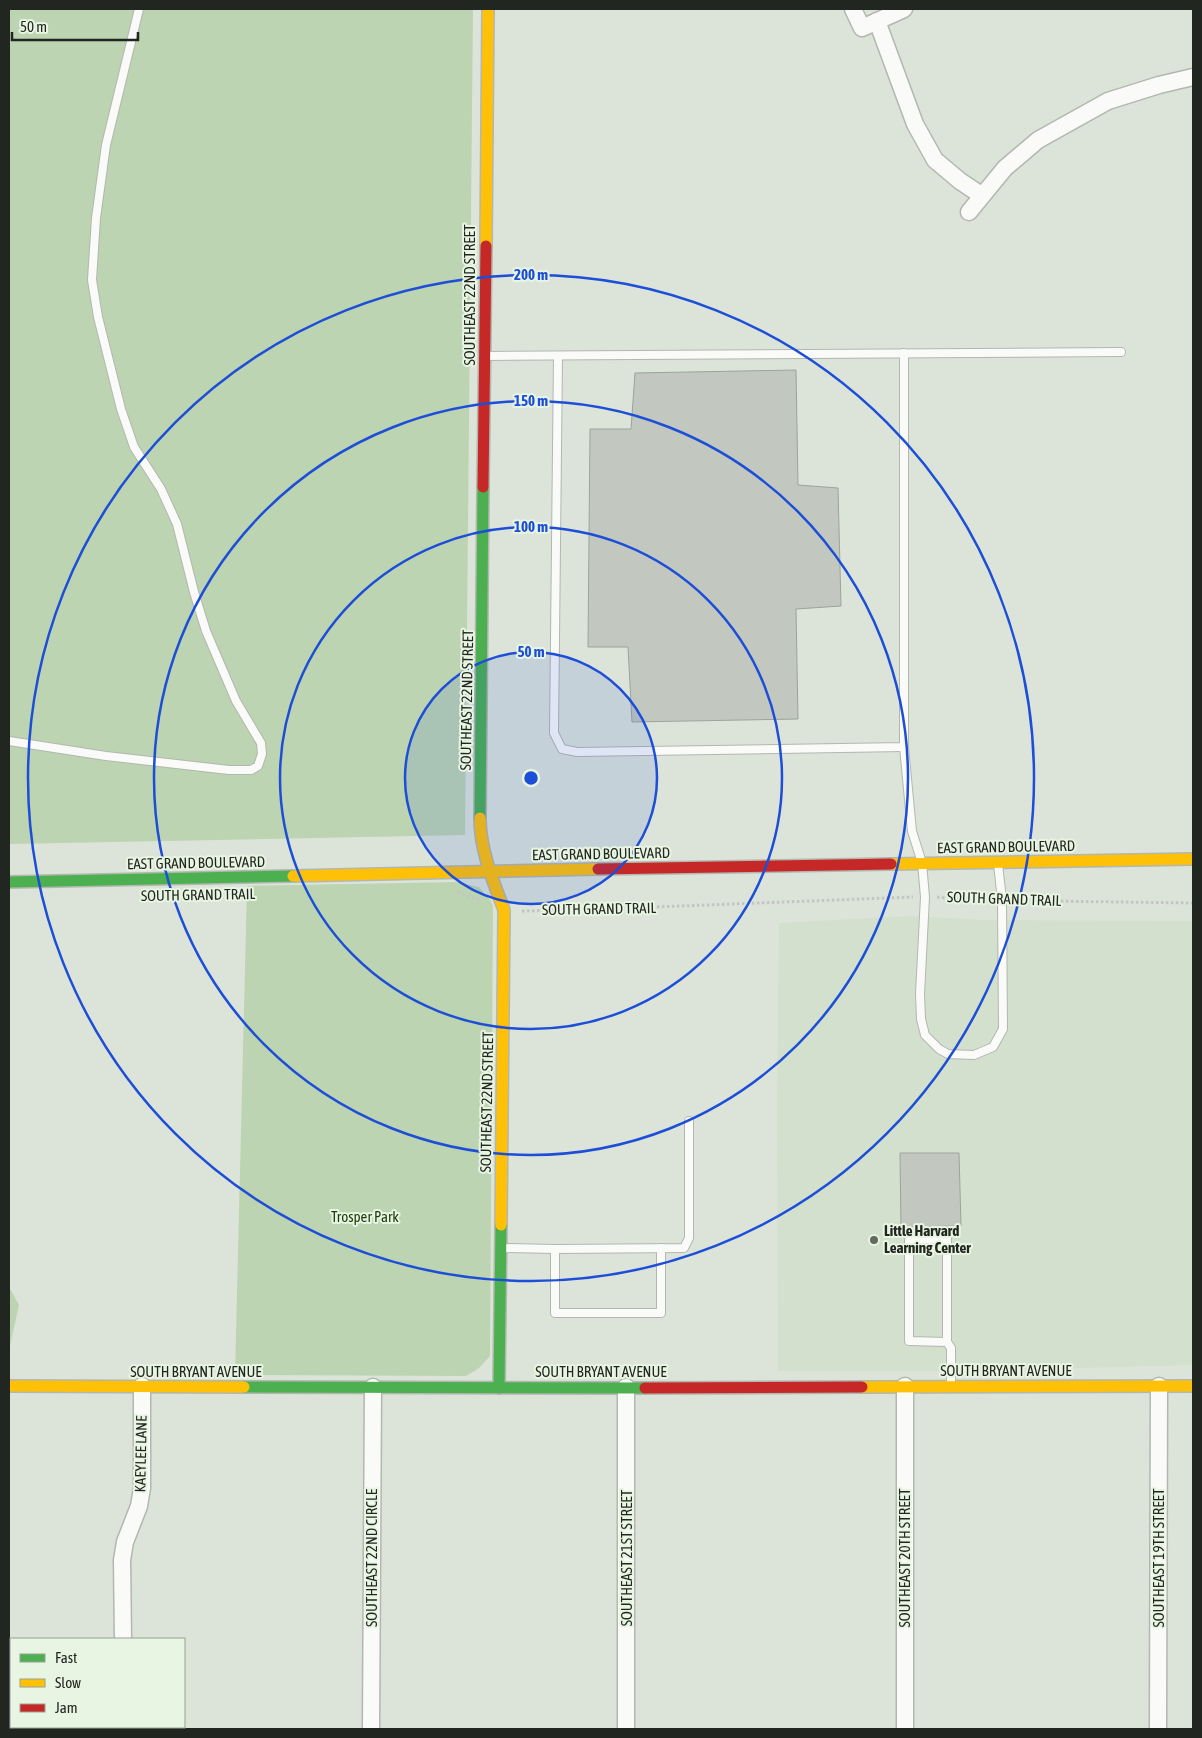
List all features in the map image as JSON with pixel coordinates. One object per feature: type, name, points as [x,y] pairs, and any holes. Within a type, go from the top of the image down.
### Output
[{"type":"street","name":"SOUTHEAST 22ND STREET","points":[[488,9],[480,832],[490,871],[504,910],[500,1388]]},
{"type":"street","points":[[853,9],[862,28],[904,9]]},
{"type":"street","points":[[877,21],[915,124],[935,160],[960,181],[982,195]]},
{"type":"street","points":[[969,212],[1005,168],[1032,146],[1074,120],[1108,101],[1159,85],[1193,77]]},
{"type":"street","name":"EAST GRAND BOULEVARD","points":[[9,882],[490,871],[1193,859]]},
{"type":"street","name":"SOUTH BRYANT AVENUE","points":[[9,1386],[500,1388],[1193,1386]]},
{"type":"street","name":"KAEYLEE LANE","points":[[123,1638],[122,1560],[125,1542],[139,1506],[142,1488],[142,1386]]},
{"type":"street","name":"SOUTHEAST 20TH STREET","points":[[905,1386],[905,1729]]},
{"type":"street","name":"SOUTHEAST 19TH STREET","points":[[1158,1729],[1159,1386]]},
{"type":"street","name":"SOUTHEAST 22ND CIRCLE","points":[[372,1729],[373,1387]]},
{"type":"street","name":"SOUTHEAST 21ST STREET","points":[[626,1387],[626,1729]]},
{"type":"lane","points":[[9,741],[144,761],[229,770],[251,770],[258,766],[262,754],[261,743],[236,701],[206,631],[177,524],[161,489],[134,447],[121,409],[98,317],[92,280],[100,190],[106,146],[139,9]]},
{"type":"lane","points":[[485,356],[1121,352]]},
{"type":"lane","points":[[904,353],[904,747],[912,831],[922,863],[925,897],[920,994],[921,1019],[925,1035],[939,1049],[948,1054],[974,1055],[993,1047],[1003,1029],[1002,900],[998,862]]},
{"type":"lane","points":[[558,356],[554,732],[562,749],[577,752],[904,747]]},
{"type":"lane","points":[[501,1248],[684,1248],[689,1238],[689,1121]]},
{"type":"lane","points":[[947,1342],[909,1341],[909,1240],[947,1239],[947,1342],[951,1348],[951,1387]]},
{"type":"lane","points":[[555,1249],[555,1313],[661,1313],[661,1248]]},
{"type":"path","name":"SOUTH GRAND TRAIL","points":[[455,891],[504,910],[603,910],[925,897],[973,901],[1193,903]]},
{"type":"shaded area","points":[[911,916],[983,920],[1193,921],[1193,1365],[969,1371],[778,1371],[777,1110],[779,923]]},
{"type":"green space","points":[[9,9],[473,9],[465,835],[9,844]]},
{"type":"green space","name":"Trosper Park","points":[[457,882],[479,887],[491,901],[493,907],[490,1356],[479,1368],[466,1376],[235,1375],[247,886]]},
{"type":"green space","points":[[9,1287],[19,1305],[9,1350]]},
{"type":"building","points":[[796,370],[798,485],[838,488],[841,606],[796,609],[798,719],[632,722],[628,647],[588,647],[590,429],[631,429],[635,373]]},
{"type":"building","points":[[900,1153],[959,1153],[961,1226],[901,1227]]},
{"type":"traffic: fast","points":[[480,818],[483,487]]},
{"type":"traffic: fast","points":[[9,882],[293,876]]},
{"type":"traffic: fast","points":[[499,1388],[501,1225]]},
{"type":"traffic: fast","points":[[244,1387],[645,1388]]},
{"type":"traffic: slow","points":[[486,246],[488,9]]},
{"type":"traffic: slow","points":[[480,818],[485,854],[504,910],[501,1225]]},
{"type":"traffic: slow","points":[[891,864],[1193,859]]},
{"type":"traffic: slow","points":[[293,876],[598,869]]},
{"type":"traffic: slow","points":[[9,1386],[244,1387]]},
{"type":"traffic: slow","points":[[862,1387],[1193,1386]]},
{"type":"traffic: jam","points":[[483,487],[486,246]]},
{"type":"traffic: jam","points":[[598,869],[891,864]]},
{"type":"traffic: jam","points":[[645,1388],[862,1387]]},
{"type":"place","name":"Little Harvard Learning Center","points":[[874,1240]]}]
